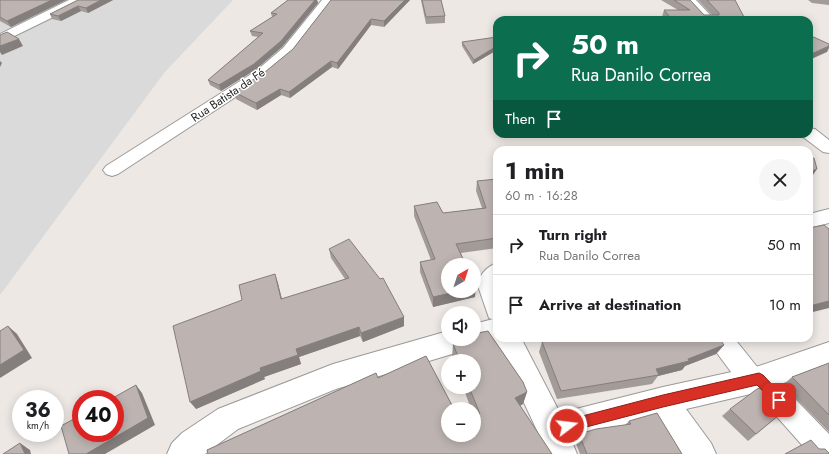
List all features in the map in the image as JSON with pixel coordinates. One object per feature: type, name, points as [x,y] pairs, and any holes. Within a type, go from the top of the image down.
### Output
[{"type":"street","points":[[0,39],[78,0]]},
{"type":"street","points":[[689,0],[705,16]]},
{"type":"street","name":"Rua Batista da Fé","points":[[112,170],[261,74],[288,51],[332,1]]},
{"type":"street","points":[[813,136],[829,148]]},
{"type":"street","points":[[493,275],[488,283],[493,299]]},
{"type":"street","points":[[481,334],[493,330]]},
{"type":"street","points":[[509,342],[558,442],[663,401],[755,379],[829,354]]},
{"type":"street","points":[[723,342],[755,379],[829,454]]},
{"type":"street","points":[[183,454],[193,444],[228,419],[333,377],[441,345]]},
{"type":"street","points":[[663,401],[700,454]]},
{"type":"shaded area","points":[[0,0],[233,0],[164,73],[0,295]]},
{"type":"building","points":[[0,0],[52,0],[7,21],[0,17]]},
{"type":"building","points":[[78,0],[101,0],[86,8],[78,6],[58,16],[50,14]]},
{"type":"building","points":[[288,0],[315,0],[281,41],[254,64],[219,85],[208,80],[263,33],[250,31],[277,14],[271,13]]},
{"type":"building","points":[[331,0],[405,0],[384,21],[371,19],[337,63],[331,61],[289,92],[280,89],[256,103],[234,92],[265,72],[293,49]]},
{"type":"building","points":[[422,0],[441,0],[445,16],[426,17]]},
{"type":"building","points":[[674,0],[690,0],[704,15],[719,15],[719,13],[707,0],[735,0],[743,16],[669,16],[664,10],[690,10]]},
{"type":"building","points":[[7,32],[19,39],[0,46],[0,35]]},
{"type":"building","points":[[813,37],[829,44],[829,46],[813,53]]},
{"type":"building","points":[[493,38],[493,48],[474,60],[462,42]]},
{"type":"building","points":[[813,158],[817,169],[813,170]]},
{"type":"building","points":[[493,179],[493,239],[456,244],[463,258],[441,258],[441,295],[433,297],[420,262],[435,259],[414,206],[437,202],[443,213],[486,208],[477,181]]},
{"type":"building","points":[[824,225],[829,229],[829,301],[813,305],[813,227]]},
{"type":"building","points":[[349,239],[380,279],[383,278],[404,317],[361,333],[359,327],[296,349],[298,355],[260,368],[261,371],[190,402],[173,326],[242,300],[239,285],[275,274],[281,299],[349,278],[329,249]]},
{"type":"building","points":[[8,326],[24,350],[0,365],[0,331]]},
{"type":"building","points":[[488,331],[493,338],[493,342],[496,342],[523,382],[527,392],[515,398],[552,454],[208,454],[207,450],[376,373],[378,378],[426,356],[441,384],[441,394],[446,394],[450,402],[441,402],[441,442],[481,442],[481,402],[475,402],[472,394],[481,394],[481,354],[457,354],[454,346],[481,346],[481,332]]},
{"type":"building","points":[[542,342],[722,342],[724,345],[688,359],[689,361],[656,369],[659,375],[561,391]]},
{"type":"building","points":[[829,363],[829,415],[792,377]]},
{"type":"building","points":[[136,385],[148,418],[124,432],[124,392]]},
{"type":"building","points":[[763,387],[784,411],[756,434],[730,409],[757,389]]},
{"type":"building","points":[[657,413],[682,454],[587,454],[579,434],[596,429],[631,424],[629,421]]},
{"type":"building","points":[[72,420],[72,442],[107,442],[86,454],[69,454],[64,436],[64,424]]},
{"type":"building","points":[[811,440],[819,449],[825,449],[829,454],[785,454]]},
{"type":"building","points":[[20,443],[25,454],[3,454]]},
{"type":"route","points":[[567,426],[663,401],[759,379],[779,400]]}]
